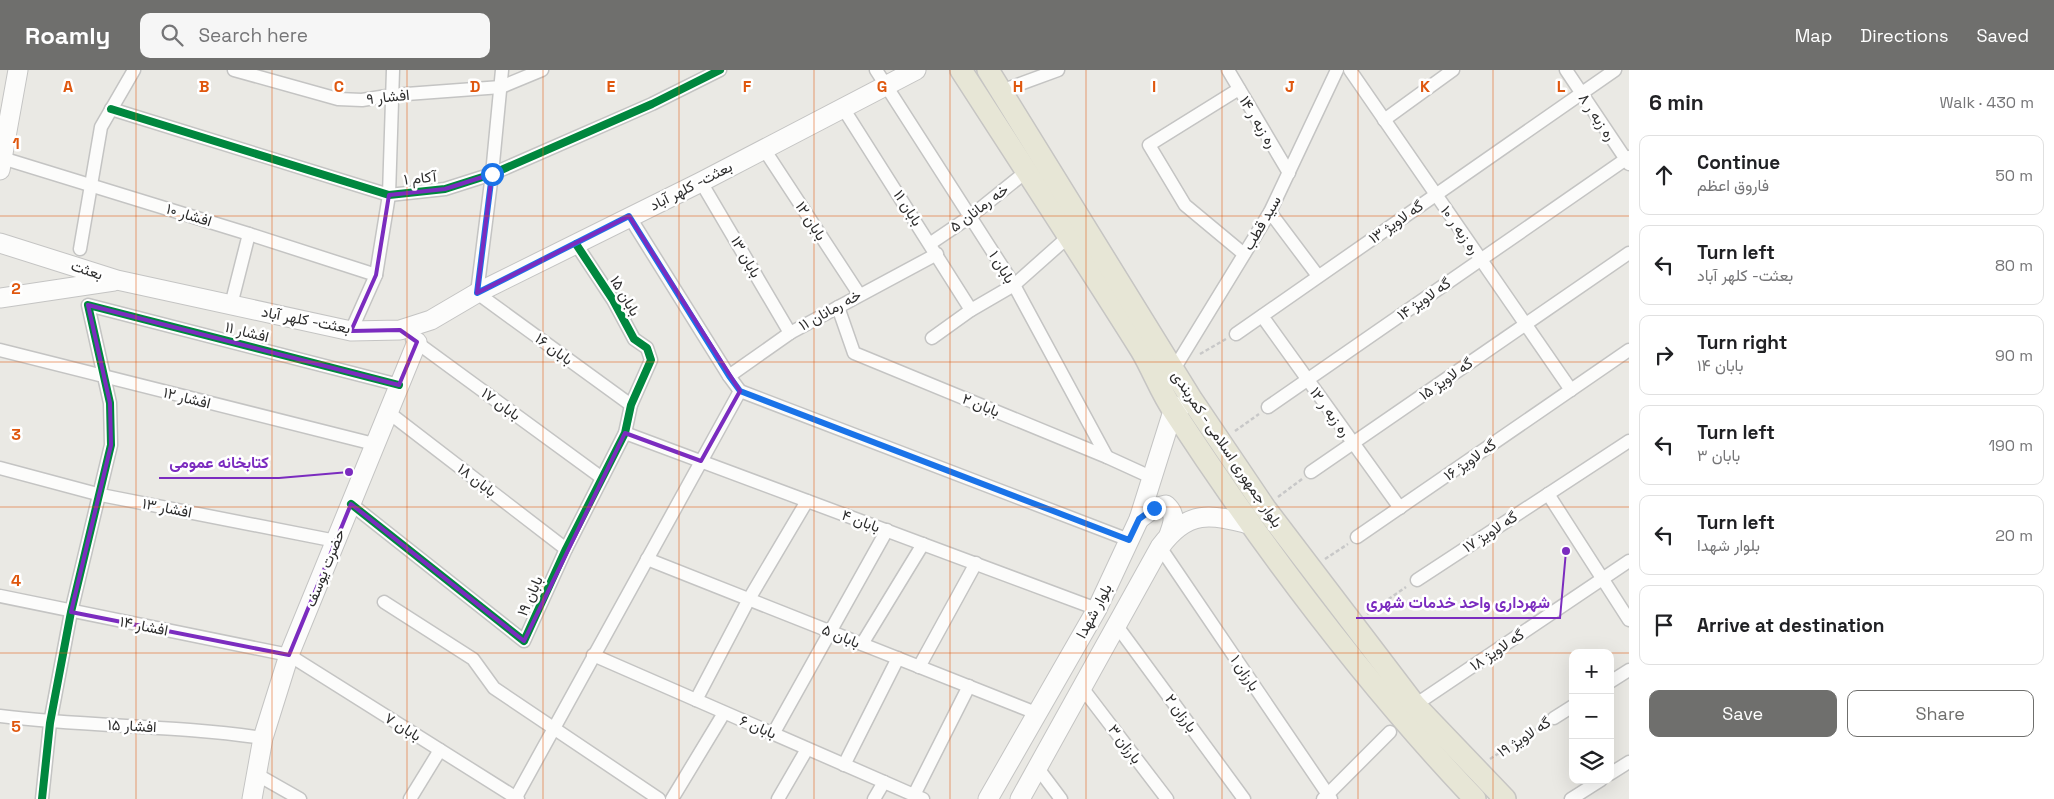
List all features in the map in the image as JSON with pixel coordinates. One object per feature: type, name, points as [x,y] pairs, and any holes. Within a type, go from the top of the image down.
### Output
[{"type":"main road","points":[[1,164],[18,70]]},
{"type":"main road","name":"بعثت- کلهر آباد","points":[[118,280],[351,331],[400,330],[431,320],[477,293],[629,216],[701,182],[843,108],[880,77],[916,70]]},
{"type":"main road","name":"بلوار جمهوری اسلامی - کمربندی","points":[[961,70],[1068,237],[1150,347],[1174,369],[1192,400],[1265,508],[1310,569],[1415,705],[1505,799]]},
{"type":"main road","name":"بلوار جمهوری اسلامی - کمربندی","points":[[988,70],[1150,347],[1173,411],[1287,574],[1402,719],[1475,799]]},
{"type":"main road","name":"بعثت","points":[[0,242],[118,280]]},
{"type":"main road","name":"بعثت","points":[[0,298],[118,280]]},
{"type":"main road","name":"حضرت یوسف","points":[[252,799],[263,738],[289,655],[417,342]]},
{"type":"main road","points":[[1173,411],[1192,400]]},
{"type":"main road","name":"بلوار شهدا","points":[[988,799],[1097,608],[1139,519],[1173,411]]},
{"type":"main road","points":[[1139,519],[1154,508],[1166,506],[1173,513],[1174,521],[1164,541]]},
{"type":"main road","name":"بلوار شهدا","points":[[1020,799],[1164,541],[1188,521],[1201,516],[1227,518],[1252,525]]},
{"type":"street","points":[[80,249],[101,127],[134,70]]},
{"type":"street","name":"افشار ۹","points":[[234,70],[338,99],[362,100],[393,95],[500,87],[542,70]]},
{"type":"street","points":[[351,331],[376,275],[389,195],[393,70]]},
{"type":"street","points":[[477,293],[492,174],[502,70]]},
{"type":"street","name":"آکام ۱","points":[[110,109],[389,195],[445,189],[492,174],[652,104],[720,70]]},
{"type":"street","points":[[1001,91],[1058,70]]},
{"type":"street","name":"ره زبه ر ۱۴","points":[[1228,70],[1289,173]]},
{"type":"street","name":"سید قطب","points":[[1174,369],[1270,212],[1337,70]]},
{"type":"street","name":"ره زبه ر ۱۰","points":[[1350,70],[1570,390]]},
{"type":"street","points":[[1384,120],[1454,70]]},
{"type":"street","name":"۸ ره زبه ر","points":[[1566,70],[1628,160]]},
{"type":"street","name":"گه لاویژ ۱۳","points":[[1236,334],[1615,70]]},
{"type":"street","name":"بابان ۱","points":[[880,77],[1014,284],[1107,457]]},
{"type":"street","points":[[1239,89],[1150,145],[1185,205],[1244,254]]},
{"type":"street","name":"بابان ۱۱","points":[[843,108],[971,310]]},
{"type":"street","name":"بابان ۱۲","points":[[764,148],[859,294]]},
{"type":"street","name":"گه لاویژ ۱۴","points":[[1268,407],[1628,160]]},
{"type":"street","name":"افشار ۱۰","points":[[1,164],[92,185],[376,275]]},
{"type":"street","name":"خه رمانان ۵","points":[[934,249],[971,216],[1027,172]]},
{"type":"street","name":"بابان ۱۳","points":[[701,182],[790,333]]},
{"type":"street","points":[[1270,212],[1318,276]]},
{"type":"street","points":[[629,216],[740,391],[1129,540]]},
{"type":"street","points":[[231,305],[249,234]]},
{"type":"street","points":[[932,338],[971,310],[1014,284],[1068,237]]},
{"type":"street","name":"بابان ۱۵","points":[[576,244],[613,300],[634,339],[647,348],[651,360]]},
{"type":"street","name":"خه رمانان ۱۱","points":[[729,376],[790,333],[838,307],[934,249]]},
{"type":"street","name":"گه لاویژ ۱۵","points":[[1311,472],[1629,253]]},
{"type":"street","name":"بابان ۱۶","points":[[477,293],[631,404]]},
{"type":"street","name":"افشار ۱۱","points":[[103,377],[88,305],[399,385]]},
{"type":"street","name":"بابان ۲","points":[[838,307],[854,353],[1107,457],[1152,478]]},
{"type":"street","name":"ره زبه ر ۱۲","points":[[1262,316],[1352,444],[1400,508]]},
{"type":"street","name":"بابان ۱۷","points":[[400,330],[602,478]]},
{"type":"street","name":"افشار ۱۲","points":[[0,350],[374,444]]},
{"type":"street","name":"۱۶ گه لاویژ","points":[[1357,537],[1629,350]]},
{"type":"street","name":"بابان ۱۹","points":[[351,504],[524,641],[566,549],[625,433],[631,404],[651,360]]},
{"type":"street","points":[[42,799],[50,722],[71,612],[101,495],[111,445],[110,403],[103,377]]},
{"type":"street","points":[[516,799],[554,726],[740,391]]},
{"type":"street","name":"بابان ۱۸","points":[[388,412],[566,549]]},
{"type":"street","name":"بابان ۴","points":[[625,433],[1097,608]]},
{"type":"street","name":"گه لاویژ ۱۷","points":[[1417,580],[1629,441]]},
{"type":"street","name":"افشار ۱۳","points":[[0,468],[101,495],[336,541]]},
{"type":"street","points":[[1548,494],[1629,620]]},
{"type":"street","points":[[696,700],[749,599],[807,500]]},
{"type":"street","points":[[773,734],[887,530]]},
{"type":"street","name":"بارزان ۱","points":[[1164,541],[1327,798]]},
{"type":"street","points":[[862,644],[922,544]]},
{"type":"street","name":"بابان ۵","points":[[647,559],[1036,713]]},
{"type":"street","name":"گه لاویژ ۱۸","points":[[1415,705],[1629,561]]},
{"type":"street","points":[[919,667],[976,563]]},
{"type":"street","name":"افشار ۱۴","points":[[0,596],[289,655]]},
{"type":"street","points":[[384,602],[473,659],[494,688],[554,726],[660,799]]},
{"type":"street","name":"بارزان ۲","points":[[1117,626],[1244,799]]},
{"type":"street","name":"بابان ۷","points":[[289,655],[516,799]]},
{"type":"street","name":"بابان ۶","points":[[593,656],[918,797]]},
{"type":"street","points":[[844,765],[898,658]]},
{"type":"street","points":[[1614,679],[1629,670]]},
{"type":"street","points":[[918,797],[969,686]]},
{"type":"street","name":"بارزان ۳","points":[[1083,689],[1167,799]]},
{"type":"street","name":"۱۹ گه لاویژ","points":[[1554,718],[1569,709]]},
{"type":"street","points":[[672,799],[724,713]]},
{"type":"street","name":"افشار ۱۵","points":[[0,716],[50,722],[152,726],[263,738]]},
{"type":"street","points":[[1327,798],[1390,732]]},
{"type":"street","points":[[778,799],[807,748]]},
{"type":"street","points":[[410,799],[440,750]]},
{"type":"street","points":[[1614,771],[1629,762]]},
{"type":"street","points":[[1037,767],[1061,799]]},
{"type":"street","points":[[256,774],[300,799]]},
{"type":"street","points":[[874,799],[884,782]]},
{"type":"street","points":[[1571,799],[1594,784]]},
{"type":"path","points":[[1197,356],[1236,334]]},
{"type":"path","points":[[1220,441],[1268,407]]},
{"type":"path","points":[[1265,508],[1311,472]]},
{"type":"path","points":[[1310,569],[1357,537]]},
{"type":"path","points":[[1352,624],[1417,580]]},
{"type":"highlighted area","points":[[492,174],[477,293],[629,216],[740,391],[701,461],[625,433],[524,641],[351,504],[289,655],[71,612],[111,445],[110,403],[88,305],[399,385],[417,342],[400,330],[351,331],[376,275],[389,195],[445,189]]},
{"type":"cycle path","points":[[111,109],[389,195],[445,189],[492,174],[652,104],[720,70]]},
{"type":"cycle path","points":[[351,504],[524,641],[566,549],[625,433],[631,405],[651,360],[647,348],[634,339],[613,300],[576,244]]},
{"type":"cycle path","points":[[42,799],[50,723],[71,612],[111,445],[110,403],[88,305],[399,385]]},
{"type":"place","name":"کتابخانه عمومی","points":[[349,472]]},
{"type":"place","name":"شهرداری واحد خدمات شهری","points":[[1566,551]]},
{"type":"route","points":[[492,174],[477,293],[629,216],[740,391],[1129,540],[1139,519],[1154,508]]}]
